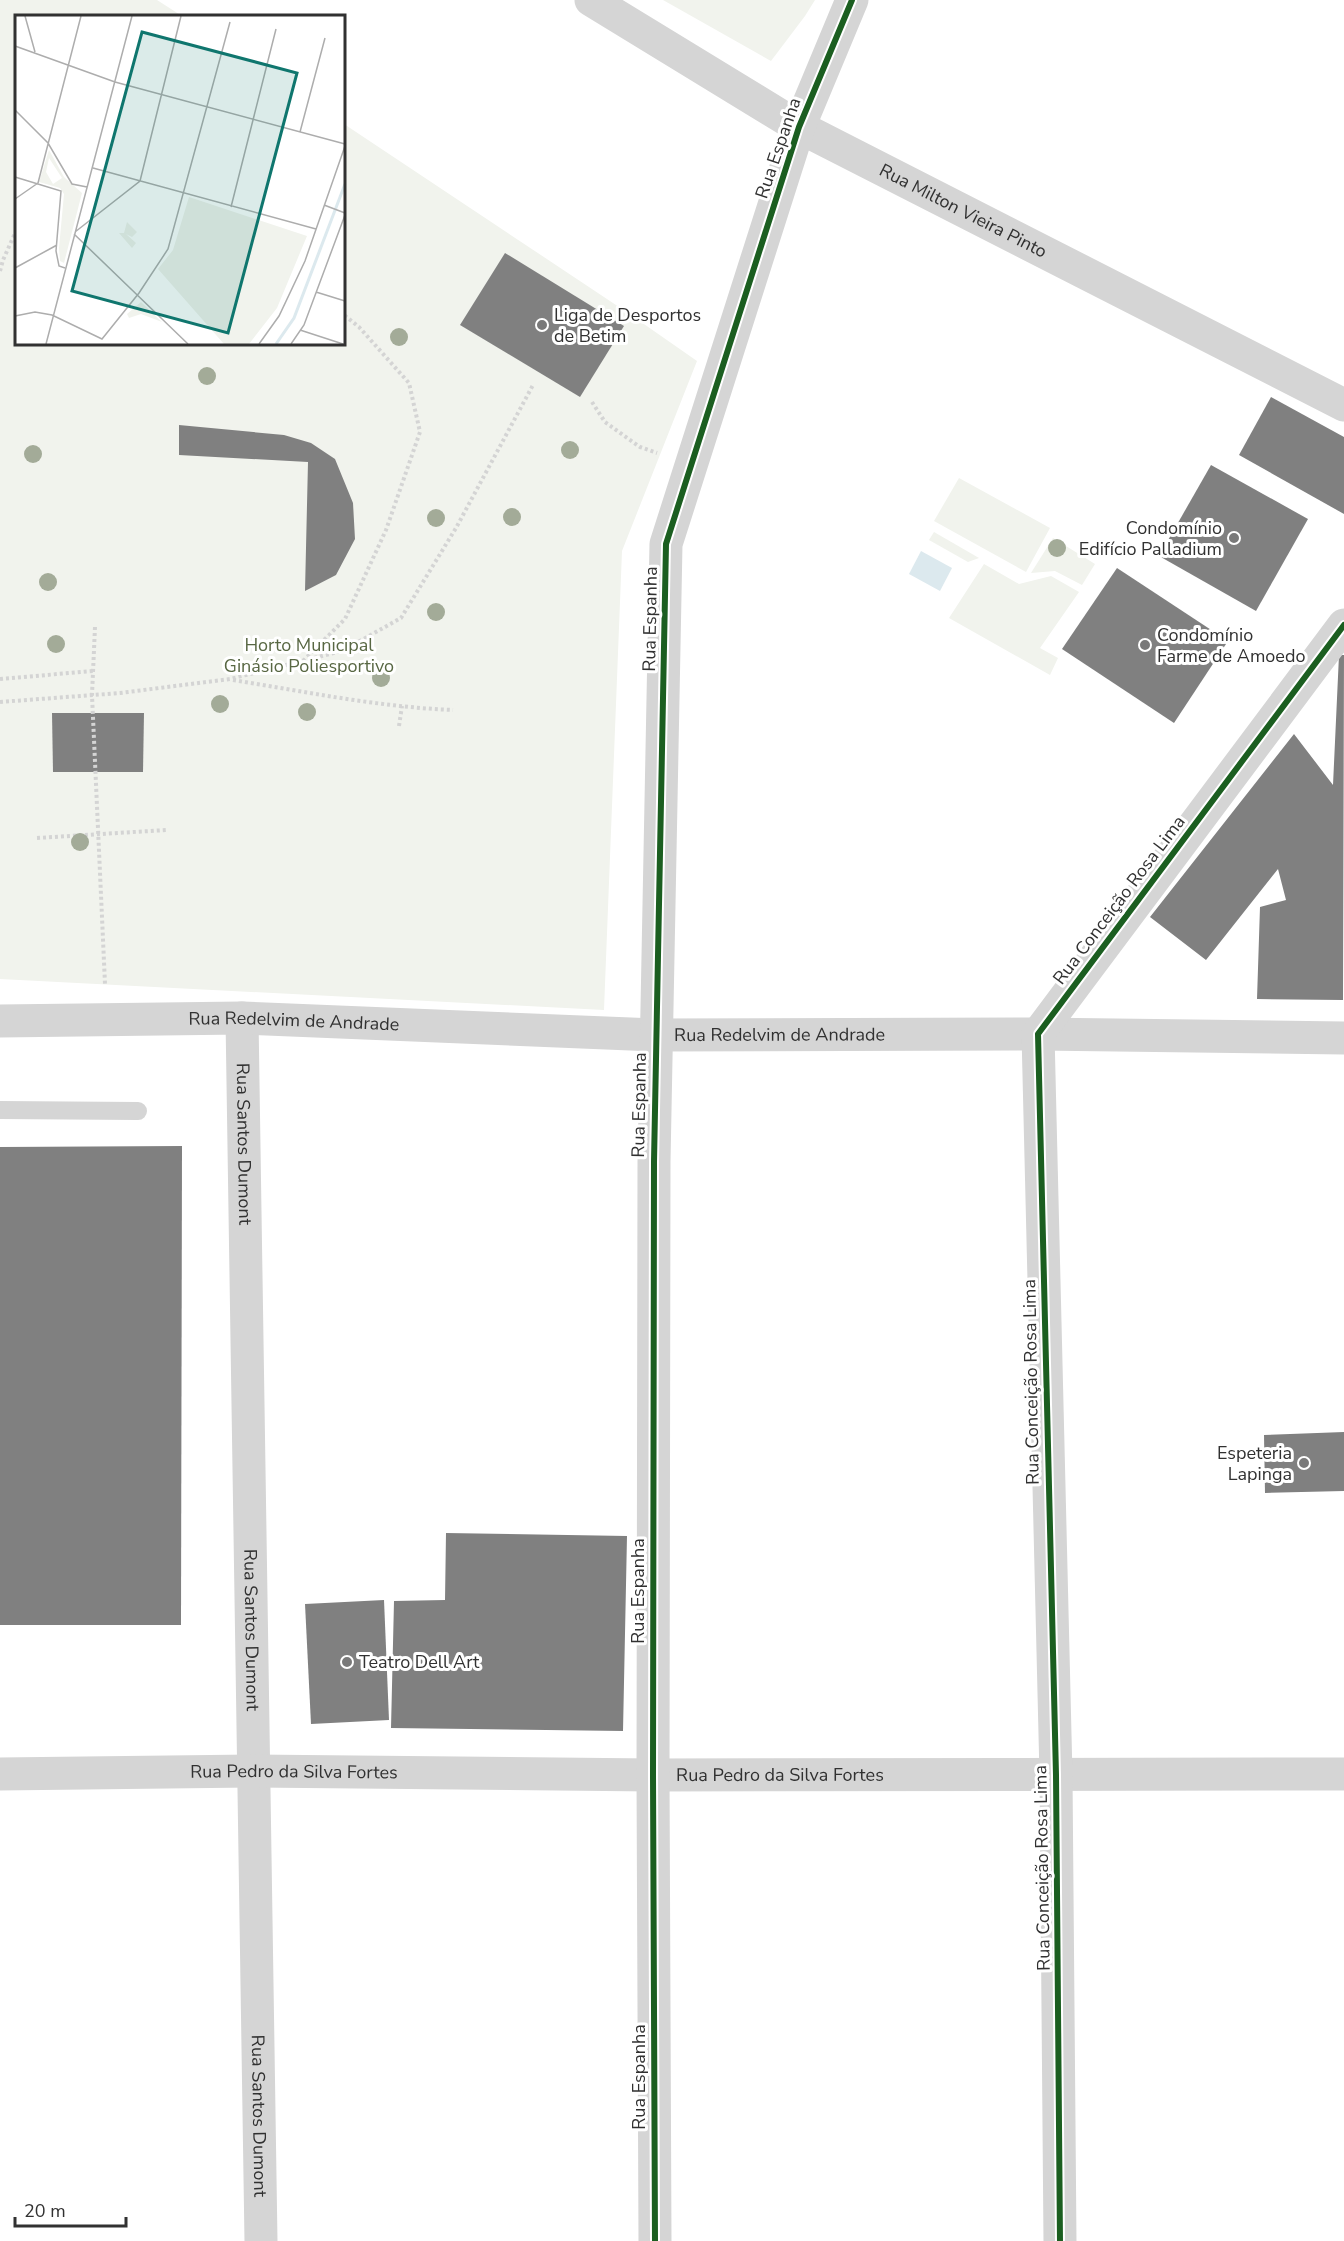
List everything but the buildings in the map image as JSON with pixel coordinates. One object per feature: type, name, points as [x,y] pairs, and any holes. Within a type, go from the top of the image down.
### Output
[{"type":"street","name":"Rua Milton Vieira Pinto","points":[[591,0],[799,127],[1344,405]]},
{"type":"street","name":"Rua Espanha","points":[[655,2241],[653,1775],[655,1035],[666,544],[799,127],[852,0]]},
{"type":"street","name":"Rua Conceição Rosa Lima","points":[[1060,2241],[1056,1775],[1038,1034],[1344,625]]},
{"type":"street","name":"Rua Redelvim de Andrade","points":[[0,1021],[242,1018],[655,1035],[1038,1034],[1344,1038]]},
{"type":"street","name":"Rua Santos Dumont","points":[[242,1018],[261,2241]]},
{"type":"street","name":"Rua Pedro da Silva Fortes","points":[[0,1774],[252,1771],[653,1775],[1344,1774]]},
{"type":"lane","points":[[0,1110],[138,1111]]},
{"type":"path","points":[[0,271],[15,233]]},
{"type":"path","points":[[303,662],[345,619],[386,530],[420,432],[409,383],[359,327],[345,316]]},
{"type":"path","points":[[0,702],[92,695],[230,679],[342,651],[401,618],[456,528],[533,385]]},
{"type":"path","points":[[592,402],[605,422],[640,447],[692,464]]},
{"type":"path","points":[[95,627],[92,695],[107,1020]]},
{"type":"path","points":[[0,679],[93,671]]},
{"type":"path","points":[[230,679],[348,700],[453,710]]},
{"type":"path","points":[[399,726],[402,706]]},
{"type":"path","points":[[37,838],[166,830]]},
{"type":"green space","name":"Horto Municipal Ginásio Poliesportivo","points":[[0,0],[157,0],[180,15],[15,15],[15,345],[345,345],[345,125],[697,361],[622,551],[604,1010],[0,979]]},
{"type":"green space","points":[[663,0],[815,0],[771,61]]},
{"type":"green space","points":[[959,478],[1050,528],[1026,572],[934,521]]},
{"type":"green space","points":[[934,532],[979,558],[968,562],[929,540]]},
{"type":"green space","points":[[1053,538],[1095,564],[1082,585],[1055,571],[1031,573]]},
{"type":"green space","points":[[984,564],[1019,584],[1051,576],[1079,592],[1040,648],[1058,658],[1050,675],[949,618]]},
{"type":"shaded area","points":[[921,551],[952,568],[940,591],[909,574]]},
{"type":"cycle path","points":[[655,2241],[654,1162],[666,544],[799,127],[852,0]]},
{"type":"cycle path","points":[[1060,2241],[1056,1775],[1038,1034],[1344,625]]},
{"type":"place","name":"Liga de Desportos de Betim","points":[[542,325]]},
{"type":"place","name":"Condomínio Edifício Palladium","points":[[1234,538]]},
{"type":"place","name":"Condomínio Farme de Amoedo","points":[[1145,645]]},
{"type":"place","name":"Espeteria Lapinga","points":[[1304,1463]]},
{"type":"place","name":"Teatro Dell Art","points":[[347,1662]]}]
